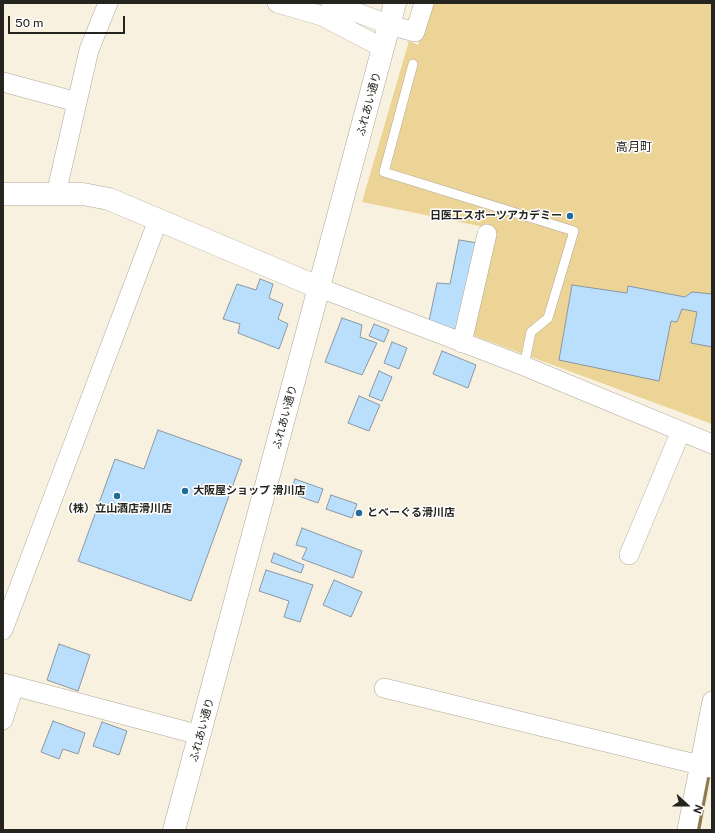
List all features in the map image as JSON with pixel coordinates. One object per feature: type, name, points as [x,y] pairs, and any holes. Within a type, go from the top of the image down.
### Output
[{"type":"street","points":[[56,194],[89,50],[108,3]]},
{"type":"street","points":[[277,3],[322,16],[384,48]]},
{"type":"street","points":[[331,3],[362,9],[390,25],[415,32],[424,3]]},
{"type":"street","name":"ふれあい通り","points":[[174,830],[396,3]]},
{"type":"street","points":[[3,82],[77,102]]},
{"type":"street","points":[[3,194],[83,194],[109,199],[320,288],[524,366],[712,444]]},
{"type":"street","points":[[3,630],[158,220]]},
{"type":"street","points":[[462,343],[487,234]]},
{"type":"street","points":[[629,555],[681,431]]},
{"type":"street","points":[[3,720],[8,684],[200,735]]},
{"type":"street","points":[[384,688],[706,767]]},
{"type":"street","points":[[688,830],[706,767],[712,701]]},
{"type":"lane","points":[[413,64],[384,172],[574,231],[548,318],[531,332],[524,366]]},
{"type":"shaded area","name":"日医工スポーツアカデミー","points":[[432,3],[712,3],[712,424],[472,335],[494,229],[362,202],[409,41],[418,45]]},
{"type":"building","points":[[459,240],[478,243],[459,331],[429,321],[437,283],[450,284]]},
{"type":"building","points":[[260,279],[273,284],[269,298],[283,304],[278,319],[288,324],[279,349],[238,333],[240,324],[223,319],[237,284],[256,290]]},
{"type":"building","points":[[572,285],[627,293],[628,286],[685,297],[692,292],[712,294],[712,347],[691,343],[697,312],[682,309],[677,322],[671,321],[659,381],[559,360]]},
{"type":"building","points":[[342,318],[362,325],[360,337],[377,343],[362,375],[325,362]]},
{"type":"building","points":[[374,324],[389,330],[384,342],[369,336]]},
{"type":"building","points":[[392,342],[407,348],[399,369],[384,363]]},
{"type":"building","points":[[442,351],[476,365],[468,388],[433,374]]},
{"type":"building","points":[[379,371],[392,377],[382,401],[369,396]]},
{"type":"building","points":[[359,396],[380,405],[369,431],[348,423]]},
{"type":"building","points":[[158,430],[242,460],[191,601],[78,561],[115,459],[144,469]]},
{"type":"building","points":[[295,479],[323,489],[318,503],[290,493]]},
{"type":"building","points":[[331,495],[357,504],[352,518],[326,509]]},
{"type":"building","points":[[302,528],[362,551],[353,578],[302,559],[307,548],[296,545]]},
{"type":"building","points":[[274,553],[304,565],[301,573],[271,562]]},
{"type":"building","points":[[266,570],[313,585],[300,622],[284,617],[289,601],[259,591]]},
{"type":"building","points":[[334,580],[362,592],[351,617],[323,605]]},
{"type":"building","points":[[59,644],[90,655],[78,691],[47,680]]},
{"type":"building","points":[[53,721],[85,733],[78,754],[63,749],[59,759],[41,752]]},
{"type":"building","points":[[102,722],[127,731],[119,755],[93,746]]},
{"type":"waterway","points":[[698,830],[709,771]]},
{"type":"place","name":"日医工スポーツアカデミー","points":[[570,216]]},
{"type":"place","name":"大阪屋ショップ 滑川店","points":[[185,491]]},
{"type":"place","name":"（株）立山酒店滑川店","points":[[117,496]]},
{"type":"place","name":"とべーぐる滑川店","points":[[359,513]]},
{"type":"district","name":"高月町","points":[[634,147]]}]
